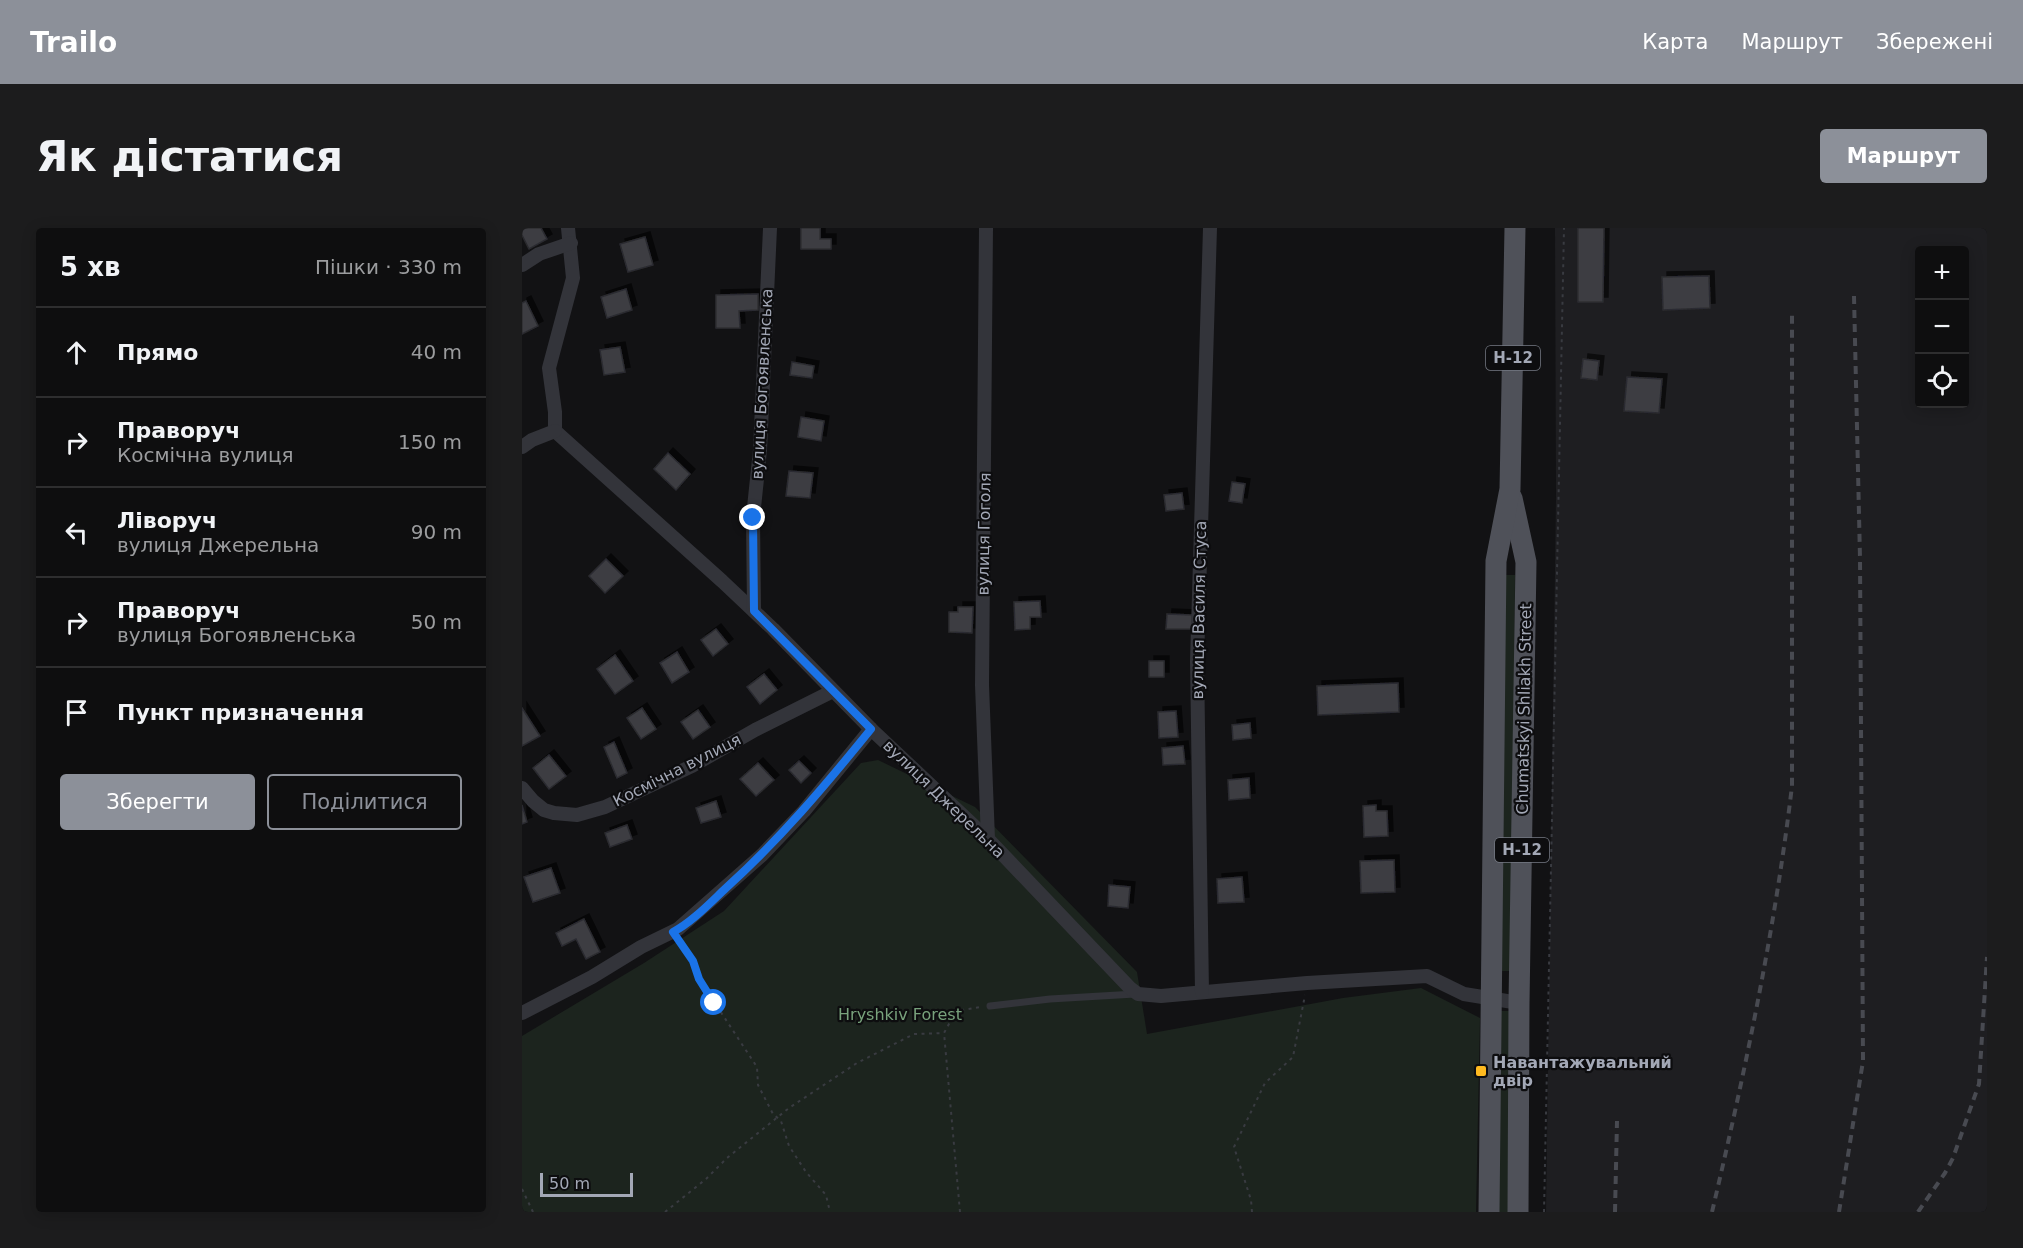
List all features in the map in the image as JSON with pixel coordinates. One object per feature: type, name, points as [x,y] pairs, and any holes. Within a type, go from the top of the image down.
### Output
[{"type":"main road","name":"Chumatskyi Shliakh Street","points":[[1489,1212],[1496,561],[1510,489],[1515,228]]},
{"type":"main road","name":"Chumatskyi Shliakh Street","points":[[1510,489],[1526,562],[1518,1212]]},
{"type":"street","points":[[522,447],[532,440],[555,431],[555,412],[549,368],[573,278],[568,228]]},
{"type":"street","name":"вулиця Богоявленська","points":[[754,611],[753,518],[760,450],[770,228]]},
{"type":"street","name":"вулиця Гоголя","points":[[986,228],[982,685],[988,839]]},
{"type":"street","name":"вулиця Василя Стуса","points":[[1202,992],[1197,662],[1210,228]]},
{"type":"street","points":[[522,265],[539,255],[571,243]]},
{"type":"street","name":"вулиця Джерельна","points":[[555,431],[754,611],[871,729],[988,839],[1114,972],[1138,994]]},
{"type":"street","name":"Космічна вулиця","points":[[522,789],[544,810],[555,813],[577,815],[605,807],[692,766],[755,730],[833,691]]},
{"type":"street","points":[[522,1013],[592,977],[640,947],[673,932],[714,899],[762,855],[804,811],[871,729]]},
{"type":"street","points":[[1138,994],[1161,996],[1307,983],[1427,976],[1464,994],[1519,1003]]},
{"type":"lane","points":[[990,1006],[1050,999],[1138,994]]},
{"type":"path","points":[[1544,1212],[1564,228]]},
{"type":"path","points":[[673,932],[693,961],[699,979],[749,1052],[757,1067],[758,1085],[773,1114],[782,1120],[789,1146],[806,1172],[826,1195],[830,1212]]},
{"type":"path","points":[[1252,1212],[1251,1200],[1234,1147],[1265,1083],[1293,1056],[1307,983]]},
{"type":"path","points":[[960,1212],[944,1033],[956,1011],[990,1006]]},
{"type":"path","points":[[665,1212],[706,1179],[727,1158],[778,1118],[857,1063],[914,1034],[944,1033]]},
{"type":"path","points":[[522,1189],[533,1212]]},
{"type":"shaded area","points":[[1555,228],[1987,228],[1987,1212],[1546,1212],[1556,496]]},
{"type":"green space","points":[[1504,575],[1515,575],[1512,971],[1501,971]]},
{"type":"green space","name":"Hryshkiv Forest","points":[[878,760],[975,807],[1137,972],[1147,1034],[1343,998],[1421,988],[1480,1018],[1476,1212],[522,1212],[522,1036],[644,963],[724,911],[861,763]]},
{"type":"green space","points":[[1500,1011],[1512,1011],[1508,1212],[1497,1212]]},
{"type":"building","points":[[522,228],[541,228],[547,239],[529,249],[522,235]]},
{"type":"building","points":[[801,228],[820,228],[820,239],[831,239],[831,249],[801,249]]},
{"type":"building","points":[[1578,228],[1604,228],[1603,302],[1578,302]]},
{"type":"building","points":[[645,237],[653,265],[628,272],[620,244]]},
{"type":"building","points":[[1709,276],[1710,308],[1663,310],[1662,277]]},
{"type":"building","points":[[626,289],[632,310],[607,318],[601,297]]},
{"type":"building","points":[[758,294],[758,310],[739,311],[740,328],[716,328],[716,295]]},
{"type":"building","points":[[526,301],[538,326],[522,334],[522,303]]},
{"type":"building","points":[[620,347],[625,372],[604,375],[600,350]]},
{"type":"building","points":[[1583,359],[1599,361],[1597,380],[1581,378]]},
{"type":"building","points":[[792,362],[814,366],[812,378],[790,375]]},
{"type":"building","points":[[1627,377],[1662,379],[1659,413],[1624,411]]},
{"type":"building","points":[[801,417],[824,421],[821,441],[798,437]]},
{"type":"building","points":[[668,453],[690,474],[676,490],[654,469]]},
{"type":"building","points":[[789,471],[813,473],[810,498],[786,496]]},
{"type":"building","points":[[1232,482],[1245,484],[1242,503],[1229,501]]},
{"type":"building","points":[[1182,493],[1184,509],[1166,511],[1164,495]]},
{"type":"building","points":[[606,559],[623,576],[605,593],[589,576]]},
{"type":"building","points":[[1040,601],[1041,617],[1030,617],[1030,629],[1015,630],[1014,602]]},
{"type":"building","points":[[958,607],[973,607],[972,633],[949,632],[949,612],[958,612]]},
{"type":"building","points":[[1167,614],[1192,615],[1192,629],[1166,629]]},
{"type":"building","points":[[716,629],[728,644],[713,656],[701,640]]},
{"type":"building","points":[[677,652],[689,672],[672,683],[660,663]]},
{"type":"building","points":[[615,655],[633,681],[615,694],[597,669]]},
{"type":"building","points":[[1149,661],[1164,661],[1164,677],[1149,677]]},
{"type":"building","points":[[764,674],[777,690],[760,704],[747,687]]},
{"type":"building","points":[[1398,683],[1399,712],[1318,715],[1317,686]]},
{"type":"building","points":[[522,708],[540,736],[522,746]]},
{"type":"building","points":[[642,708],[656,729],[641,739],[627,718]]},
{"type":"building","points":[[698,710],[710,727],[693,739],[681,722]]},
{"type":"building","points":[[1176,711],[1178,737],[1159,738],[1158,712]]},
{"type":"building","points":[[1250,723],[1251,738],[1233,740],[1232,725]]},
{"type":"building","points":[[614,742],[627,773],[617,778],[604,747]]},
{"type":"building","points":[[1183,746],[1185,764],[1163,765],[1162,748]]},
{"type":"building","points":[[549,755],[566,776],[549,789],[533,768]]},
{"type":"building","points":[[799,761],[811,773],[801,783],[789,770]]},
{"type":"building","points":[[758,763],[774,780],[756,796],[740,779]]},
{"type":"building","points":[[1249,778],[1250,798],[1229,800],[1228,780]]},
{"type":"building","points":[[716,801],[721,817],[701,823],[696,808]]},
{"type":"building","points":[[522,805],[527,822],[522,824]]},
{"type":"building","points":[[1376,805],[1376,811],[1387,811],[1388,836],[1364,837],[1363,806]]},
{"type":"building","points":[[627,825],[632,839],[610,847],[605,833]]},
{"type":"building","points":[[1394,860],[1395,892],[1361,893],[1360,861]]},
{"type":"building","points":[[551,868],[560,893],[533,902],[524,877]]},
{"type":"building","points":[[1242,877],[1244,902],[1218,903],[1217,879]]},
{"type":"building","points":[[1109,885],[1130,887],[1128,908],[1108,906]]},
{"type":"building","points":[[584,919],[600,952],[586,959],[576,939],[562,946],[556,933]]},
{"type":"railway","points":[[1839,1212],[1863,1061],[1860,558],[1854,296]]},
{"type":"railway","points":[[1712,1212],[1758,1000],[1777,893],[1792,786],[1792,315]]},
{"type":"railway","points":[[1918,1212],[1953,1158],[1979,1084],[1987,957]]},
{"type":"railway","points":[[1615,1212],[1617,1121]]},
{"type":"place","name":"Навантажувальний двір","points":[[1481,1071]]},
{"type":"route","points":[[714,1003],[699,979],[693,961],[673,932],[714,899],[762,855],[804,811],[871,729],[754,611],[753,518]]}]
